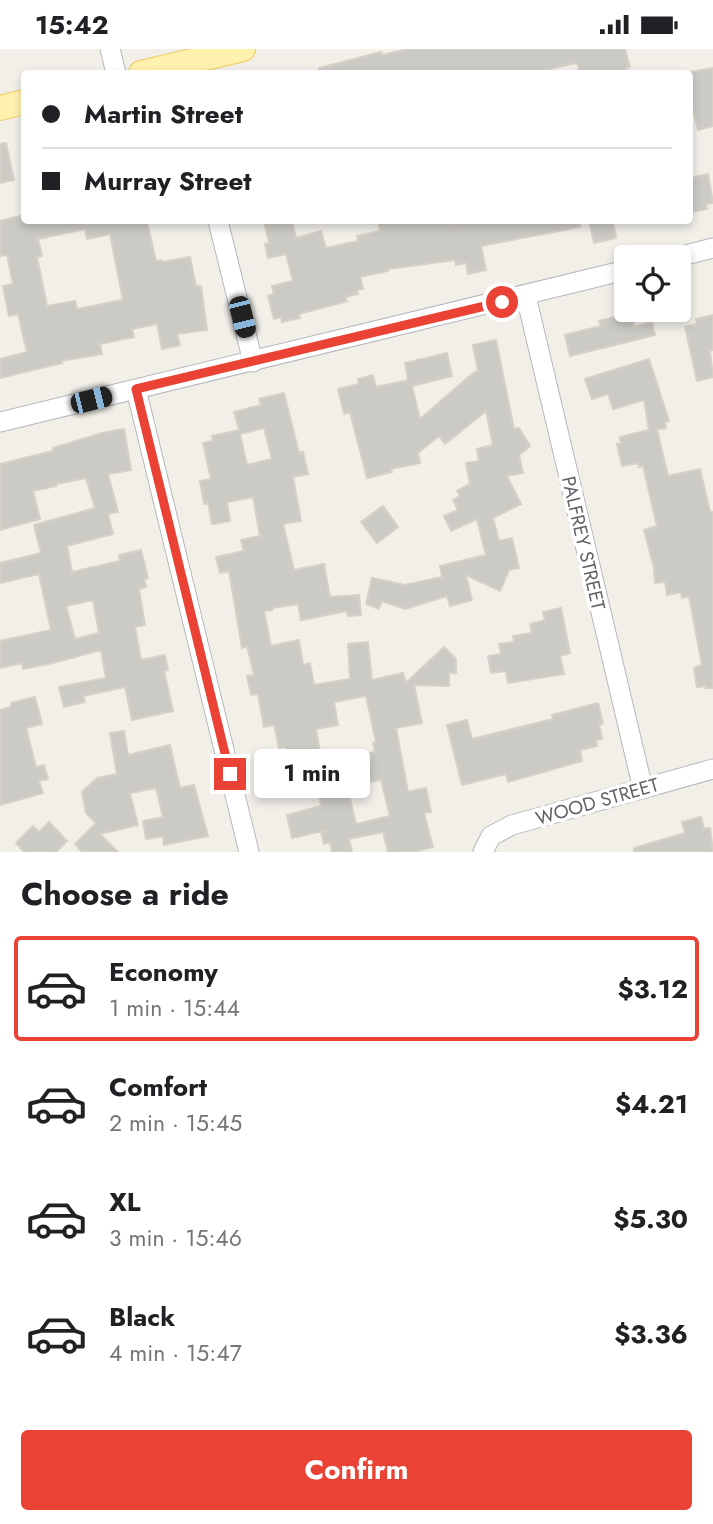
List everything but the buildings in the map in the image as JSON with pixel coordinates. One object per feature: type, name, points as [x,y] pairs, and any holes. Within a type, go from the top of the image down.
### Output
[{"type":"main road","points":[[152,70],[243,49]]},
{"type":"main road","points":[[0,108],[21,103]]},
{"type":"street","points":[[110,49],[115,70]]},
{"type":"street","points":[[219,224],[253,362]]},
{"type":"street","points":[[691,254],[713,248]]},
{"type":"street","points":[[0,422],[614,273]]},
{"type":"street","name":"PALFREY STREET","points":[[526,296],[643,789]]},
{"type":"street","points":[[136,389],[249,852]]},
{"type":"street","name":"WOOD STREET","points":[[484,847],[499,830],[512,825],[713,768]]},
{"type":"route","points":[[230,774],[136,389],[502,302]]}]
